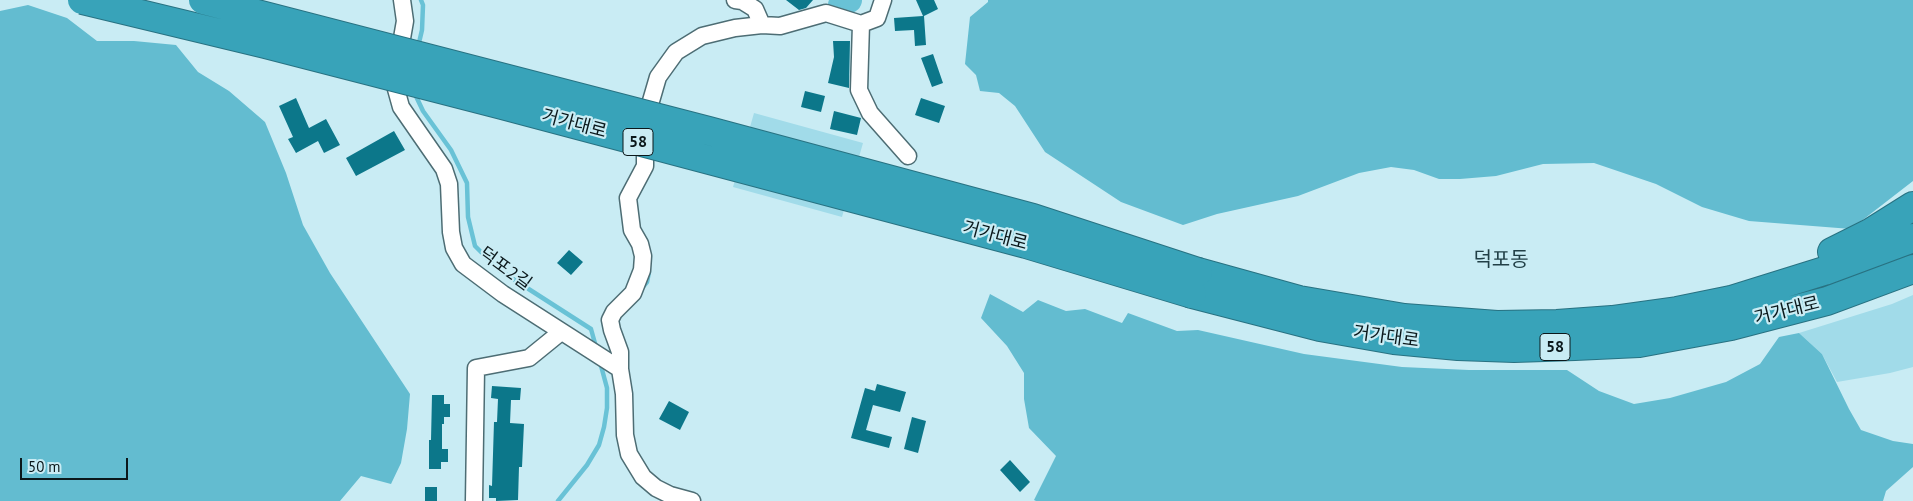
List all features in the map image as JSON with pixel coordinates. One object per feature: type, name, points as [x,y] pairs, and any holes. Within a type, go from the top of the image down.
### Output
[{"type":"highway","name":"거가대로","points":[[82,0],[265,44],[502,105],[1026,244],[1195,283],[1404,318],[1497,325],[1557,324],[1612,320],[1677,311],[1731,300],[1824,271],[1913,238]]},
{"type":"highway","name":"거가대로","points":[[203,0],[690,126],[1033,218],[1195,283],[1320,328],[1394,340],[1458,346],[1514,348],[1639,343],[1731,326],[1827,301],[1913,269]]},
{"type":"highway","points":[[1612,320],[1616,312],[1629,307],[1716,289],[1796,266],[1845,246],[1913,206]]},
{"type":"highway","points":[[1827,301],[1834,306],[1844,306],[1913,280]]},
{"type":"street","name":"덕포2길","points":[[402,0],[405,21],[398,61],[396,89],[401,107],[444,169],[449,184],[451,232],[454,248],[463,264],[503,294],[620,369]]},
{"type":"street","points":[[735,0],[742,1],[755,9],[762,25]]},
{"type":"street","points":[[692,501],[670,495],[656,488],[643,477],[629,454],[625,435],[620,352],[610,320],[614,312],[632,293],[642,270],[643,256],[640,244],[632,230],[628,198],[645,166],[645,138],[651,101],[658,77],[676,52],[702,36],[735,28],[762,25],[780,26],[826,13],[861,24],[877,18],[883,0]]},
{"type":"street","points":[[861,24],[859,90],[870,113],[908,156]]},
{"type":"street","points":[[474,501],[476,368],[529,358],[561,332]]},
{"type":"shaded area","points":[[988,0],[1913,0],[1913,181],[1851,229],[1749,221],[1702,207],[1656,184],[1594,163],[1543,164],[1496,176],[1460,179],[1439,179],[1414,170],[1391,167],[1359,173],[1298,196],[1217,214],[1183,225],[1121,202],[1045,152],[1015,106],[999,93],[980,91],[976,75],[965,64],[970,17]]},
{"type":"shaded area","points":[[28,5],[67,18],[97,41],[134,41],[176,45],[198,72],[229,91],[265,122],[286,173],[303,225],[330,273],[410,394],[407,429],[401,463],[391,484],[361,476],[340,501],[0,501],[0,11]]},
{"type":"shaded area","points":[[754,113],[863,143],[842,217],[733,187]]},
{"type":"shaded area","points":[[990,294],[1023,312],[1038,300],[1066,311],[1085,309],[1122,323],[1128,313],[1177,331],[1198,330],[1304,354],[1402,367],[1469,370],[1567,370],[1599,391],[1634,404],[1670,398],[1726,382],[1760,364],[1779,337],[1799,333],[1822,354],[1861,430],[1893,441],[1913,444],[1913,467],[1886,491],[1883,501],[1036,501],[1034,500],[1056,456],[1029,428],[1024,399],[1024,373],[1007,346],[981,318]]},
{"type":"shaded area","points":[[1913,295],[1913,367],[1837,382],[1822,354],[1799,333],[1892,304]]},
{"type":"building","points":[[786,0],[813,0],[806,8],[799,10]]},
{"type":"building","points":[[916,0],[934,0],[938,9],[924,16],[926,45],[915,46],[914,30],[895,31],[894,18],[923,16]]},
{"type":"building","points":[[833,41],[850,41],[849,88],[828,83],[834,57]]},
{"type":"building","points":[[933,54],[943,83],[932,87],[921,58]]},
{"type":"building","points":[[805,91],[825,96],[821,112],[801,107]]},
{"type":"building","points":[[296,98],[309,128],[326,119],[340,145],[324,153],[318,141],[296,153],[288,139],[293,137],[279,106]]},
{"type":"building","points":[[921,98],[945,106],[939,123],[915,115]]},
{"type":"building","points":[[834,111],[861,118],[857,135],[830,129]]},
{"type":"building","points":[[394,131],[405,150],[356,176],[346,158]]},
{"type":"building","points":[[569,250],[583,262],[571,275],[557,263]]},
{"type":"building","points":[[877,384],[906,392],[900,412],[873,405],[866,430],[892,437],[889,448],[851,438],[865,388],[875,391]]},
{"type":"building","points":[[492,386],[521,388],[520,400],[511,400],[510,423],[524,424],[522,467],[519,467],[518,500],[496,501],[496,498],[489,498],[489,485],[492,486],[494,422],[497,422],[498,399],[491,398]]},
{"type":"building","points":[[432,395],[444,395],[444,404],[450,404],[450,417],[444,417],[444,424],[442,424],[442,449],[448,449],[448,462],[441,462],[441,469],[429,469]]},
{"type":"building","points":[[669,401],[689,412],[680,430],[659,419]]},
{"type":"building","points":[[912,417],[926,421],[918,453],[904,449]]},
{"type":"building","points":[[1010,460],[1030,482],[1020,492],[1000,470]]},
{"type":"building","points":[[425,487],[437,487],[437,501],[425,501]]},
{"type":"waterway","points":[[418,47],[422,30],[423,5],[421,0]]},
{"type":"waterway","points":[[841,5],[849,0]]},
{"type":"waterway","points":[[414,92],[423,111],[451,150],[467,183],[468,217],[475,246],[499,270],[591,329],[596,347]]},
{"type":"waterway","points":[[642,288],[647,282],[649,272]]},
{"type":"waterway","points":[[558,501],[587,465],[599,445],[607,408],[607,388],[600,362]]},
{"type":"district","name":"덕포동","points":[[1501,260]]}]
